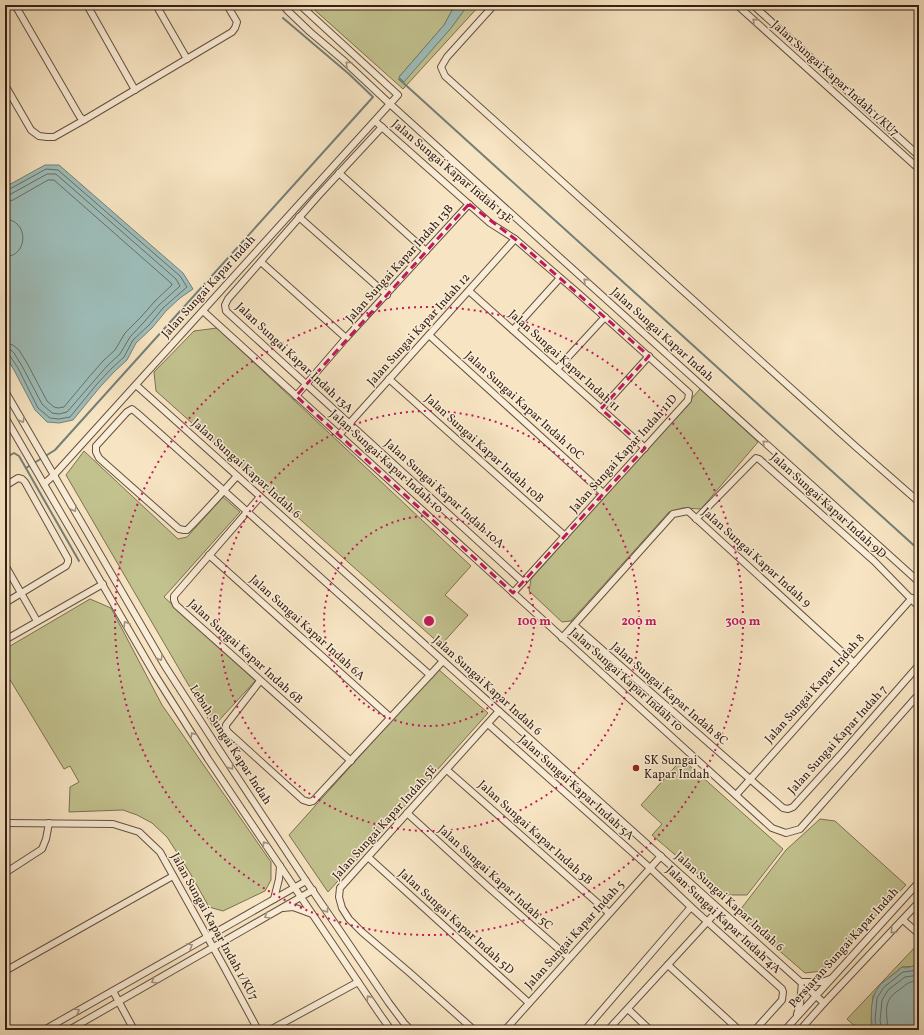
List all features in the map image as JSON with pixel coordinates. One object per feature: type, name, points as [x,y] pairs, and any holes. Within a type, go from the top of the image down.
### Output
[{"type":"street","points":[[15,5],[80,117],[84,120]]},
{"type":"street","points":[[87,5],[135,90]]},
{"type":"street","points":[[156,5],[187,59]]},
{"type":"street","points":[[5,85],[31,130],[39,136],[47,138],[54,137],[232,32],[237,22],[228,5]]},
{"type":"street","points":[[284,5],[287,10],[310,32],[344,60],[390,104]]},
{"type":"street","name":"Jalan Sungai Kapar Indah","points":[[44,484],[136,385],[398,95],[300,5]]},
{"type":"street","points":[[494,5],[447,57],[441,67],[445,76],[919,502]]},
{"type":"street","name":"Jalan Sungai Kapar Indah 1/KU7","points":[[737,5],[919,169]]},
{"type":"street","name":"Jalan Sungai Kapar Indah 1/KU7","points":[[753,5],[919,156]]},
{"type":"street","name":"Jalan Sungai Kapar Indah","points":[[390,104],[919,582]]},
{"type":"street","name":"Jalan Sungai Kapar Indah 13E","points":[[375,121],[490,222],[515,239]]},
{"type":"street","name":"Jalan Sungai Kapar Indah 13A","points":[[349,423],[226,311],[225,305],[228,299],[299,217],[382,127]]},
{"type":"street","points":[[339,173],[426,251]]},
{"type":"street","name":"Jalan Sungai Kapar Indah 13B","points":[[296,396],[346,338],[469,204]]},
{"type":"street","points":[[299,217],[386,295]]},
{"type":"street","name":"Jalan Sungai Kapar Indah 11D","points":[[513,593],[688,400],[689,393],[605,317],[515,239]]},
{"type":"street","name":"Jalan Sungai Kapar Indah 12","points":[[339,435],[515,239]]},
{"type":"street","name":"Jalan Sungai Kapar Indah 13B","points":[[261,262],[346,338]]},
{"type":"street","points":[[513,330],[560,278]]},
{"type":"street","name":"Jalan Sungai Kapar Indah 11","points":[[469,291],[645,448]]},
{"type":"street","name":"Jalan Sungai Kapar Indah 10","points":[[203,311],[772,828],[786,833],[800,829],[919,694]]},
{"type":"street","points":[[557,369],[605,317]]},
{"type":"street","name":"Jalan Sungai Kapar Indah 10C","points":[[429,335],[603,493]]},
{"type":"street","points":[[601,409],[649,356]]},
{"type":"street","name":"Jalan Sungai Kapar Indah 10B","points":[[389,379],[565,536]]},
{"type":"street","name":"Jalan Sungai Kapar Indah 6","points":[[136,385],[824,1003]]},
{"type":"street","name":"Lebuh Sungai Kapar Indah","points":[[5,391],[165,666],[218,748],[389,1003],[411,1030]]},
{"type":"street","points":[[237,476],[224,490],[205,512],[186,530],[179,529],[99,458],[96,452],[96,446],[127,412],[132,409],[137,412],[224,490],[331,587],[430,675]]},
{"type":"street","name":"Lebuh Sungai Kapar Indah","points":[[5,417],[163,688],[208,759],[391,1030]]},
{"type":"street","name":"Jalan Sungai Kapar Indah 10A","points":[[349,423],[523,582]]},
{"type":"street","name":"Jalan Sungai Kapar Indah 9D","points":[[696,519],[751,462],[756,458],[759,459],[874,561],[912,598]]},
{"type":"street","points":[[5,486],[18,478],[25,482],[68,560],[66,566],[5,603]]},
{"type":"street","name":"Jalan Sungai Kapar Indah 6B","points":[[260,496],[174,596],[174,600],[176,605],[351,761]]},
{"type":"street","name":"Jalan Sungai Kapar Indah 9","points":[[562,638],[673,514],[688,511],[854,663]]},
{"type":"street","name":"Jalan Sungai Kapar Indah 6A","points":[[209,555],[390,717]]},
{"type":"street","points":[[5,565],[37,621]]},
{"type":"street","points":[[5,640],[103,584]]},
{"type":"street","points":[[912,598],[919,607]]},
{"type":"street","name":"Jalan Sungai Kapar Indah 8","points":[[736,795],[912,598]]},
{"type":"street","name":"Jalan Sungai Kapar Indah 8C","points":[[574,625],[750,779]]},
{"type":"street","points":[[260,680],[226,725],[226,728],[228,732],[303,800],[309,802],[314,801],[442,661]]},
{"type":"street","name":"Jalan Sungai Kapar Indah 7","points":[[750,779],[783,808],[788,809],[793,807],[919,665]]},
{"type":"street","name":"Jalan Sungai Kapar Indah 5E","points":[[474,1030],[362,932],[349,919],[342,908],[339,897],[340,888],[499,711]]},
{"type":"street","name":"Jalan Sungai Kapar Indah 5A","points":[[488,724],[650,868]]},
{"type":"street","name":"Jalan Sungai Kapar Indah 5B","points":[[447,770],[609,913]]},
{"type":"street","name":"Jalan Sungai Kapar Indah 5C","points":[[407,813],[569,958]]},
{"type":"street","name":"Jalan Sungai Kapar Indah 1/KU7","points":[[5,823],[113,824],[139,832],[160,852],[257,1030]]},
{"type":"street","points":[[5,872],[42,849],[46,839],[49,823]]},
{"type":"street","name":"Jalan Sungai Kapar Indah 5","points":[[505,1030],[660,856]]},
{"type":"street","name":"Jalan Sungai Kapar Indah 5D","points":[[368,857],[529,1003]]},
{"type":"street","points":[[274,899],[280,866]]},
{"type":"street","name":"Jalan Sungai Kapar Indah 4A","points":[[650,868],[707,922],[782,989],[782,1000],[755,1030]]},
{"type":"street","points":[[5,971],[173,876]]},
{"type":"street","points":[[44,1030],[306,880]]},
{"type":"street","name":"Persiaran Sungai Kapar Indah","points":[[785,1030],[919,882]]},
{"type":"street","points":[[69,1030],[313,890]]},
{"type":"street","name":"Persiaran Sungai Kapar Indah","points":[[800,1030],[919,902]]},
{"type":"street","points":[[281,908],[293,907],[312,914]]},
{"type":"street","points":[[585,1030],[691,907]]},
{"type":"street","points":[[608,1030],[719,909]]},
{"type":"street","points":[[903,920],[919,934]]},
{"type":"street","points":[[668,965],[740,1030]]},
{"type":"street","points":[[797,1016],[800,1004],[802,982],[822,982],[831,979]]},
{"type":"street","points":[[270,1030],[358,982]]},
{"type":"street","points":[[112,991],[134,1030]]},
{"type":"street","points":[[628,1009],[650,1030]]},
{"type":"highlighted area","points":[[469,204],[515,239],[649,356],[601,409],[645,448],[513,593],[296,396]]},
{"type":"green space","points":[[309,5],[455,5],[444,25],[399,77],[404,81],[451,28],[468,5],[480,5],[403,89]]},
{"type":"green space","points":[[217,328],[471,566],[445,595],[468,615],[441,645],[156,391],[154,372],[194,331]]},
{"type":"green space","points":[[700,389],[758,442],[701,509],[683,508],[669,512],[571,621],[562,622],[529,591],[531,579]]},
{"type":"green space","points":[[84,451],[178,539],[187,537],[223,497],[240,512],[164,597],[256,680],[213,727],[66,475]]},
{"type":"green space","points":[[90,599],[111,608],[162,705],[271,862],[271,880],[265,891],[223,911],[209,907],[190,873],[167,837],[152,823],[123,810],[69,812],[70,787],[79,782],[70,766],[64,769],[6,673],[5,649]]},
{"type":"green space","points":[[438,669],[488,713],[328,892],[289,835]]},
{"type":"green space","points":[[682,759],[783,849],[747,895],[722,895],[652,835],[662,824],[641,805]]},
{"type":"green space","points":[[820,819],[835,821],[906,885],[822,971],[805,973],[737,914],[786,850]]},
{"type":"green space","points":[[918,944],[919,966],[902,967],[881,984],[873,996],[871,1022],[873,1030],[859,1030],[847,1019]]},
{"type":"water","points":[[455,5],[468,5],[451,28],[404,82],[399,77],[444,25]]},
{"type":"water","points":[[45,165],[59,165],[183,273],[193,289],[180,298],[166,311],[152,328],[136,343],[127,360],[100,387],[73,420],[59,423],[47,422],[35,410],[5,355],[5,244],[8,238],[5,231],[5,187]]},
{"type":"water","points":[[919,966],[919,1030],[873,1030],[871,1018],[872,1005],[878,988],[902,967],[906,968]]},
{"type":"waterway","points":[[26,468],[55,450],[373,97],[349,74],[283,18]]},
{"type":"waterway","points":[[399,79],[919,550]]},
{"type":"waterway","points":[[5,458],[14,453],[19,456],[79,561]]},
{"type":"place","name":"SK Sungai Kapar Indah","points":[[636,768]]}]
